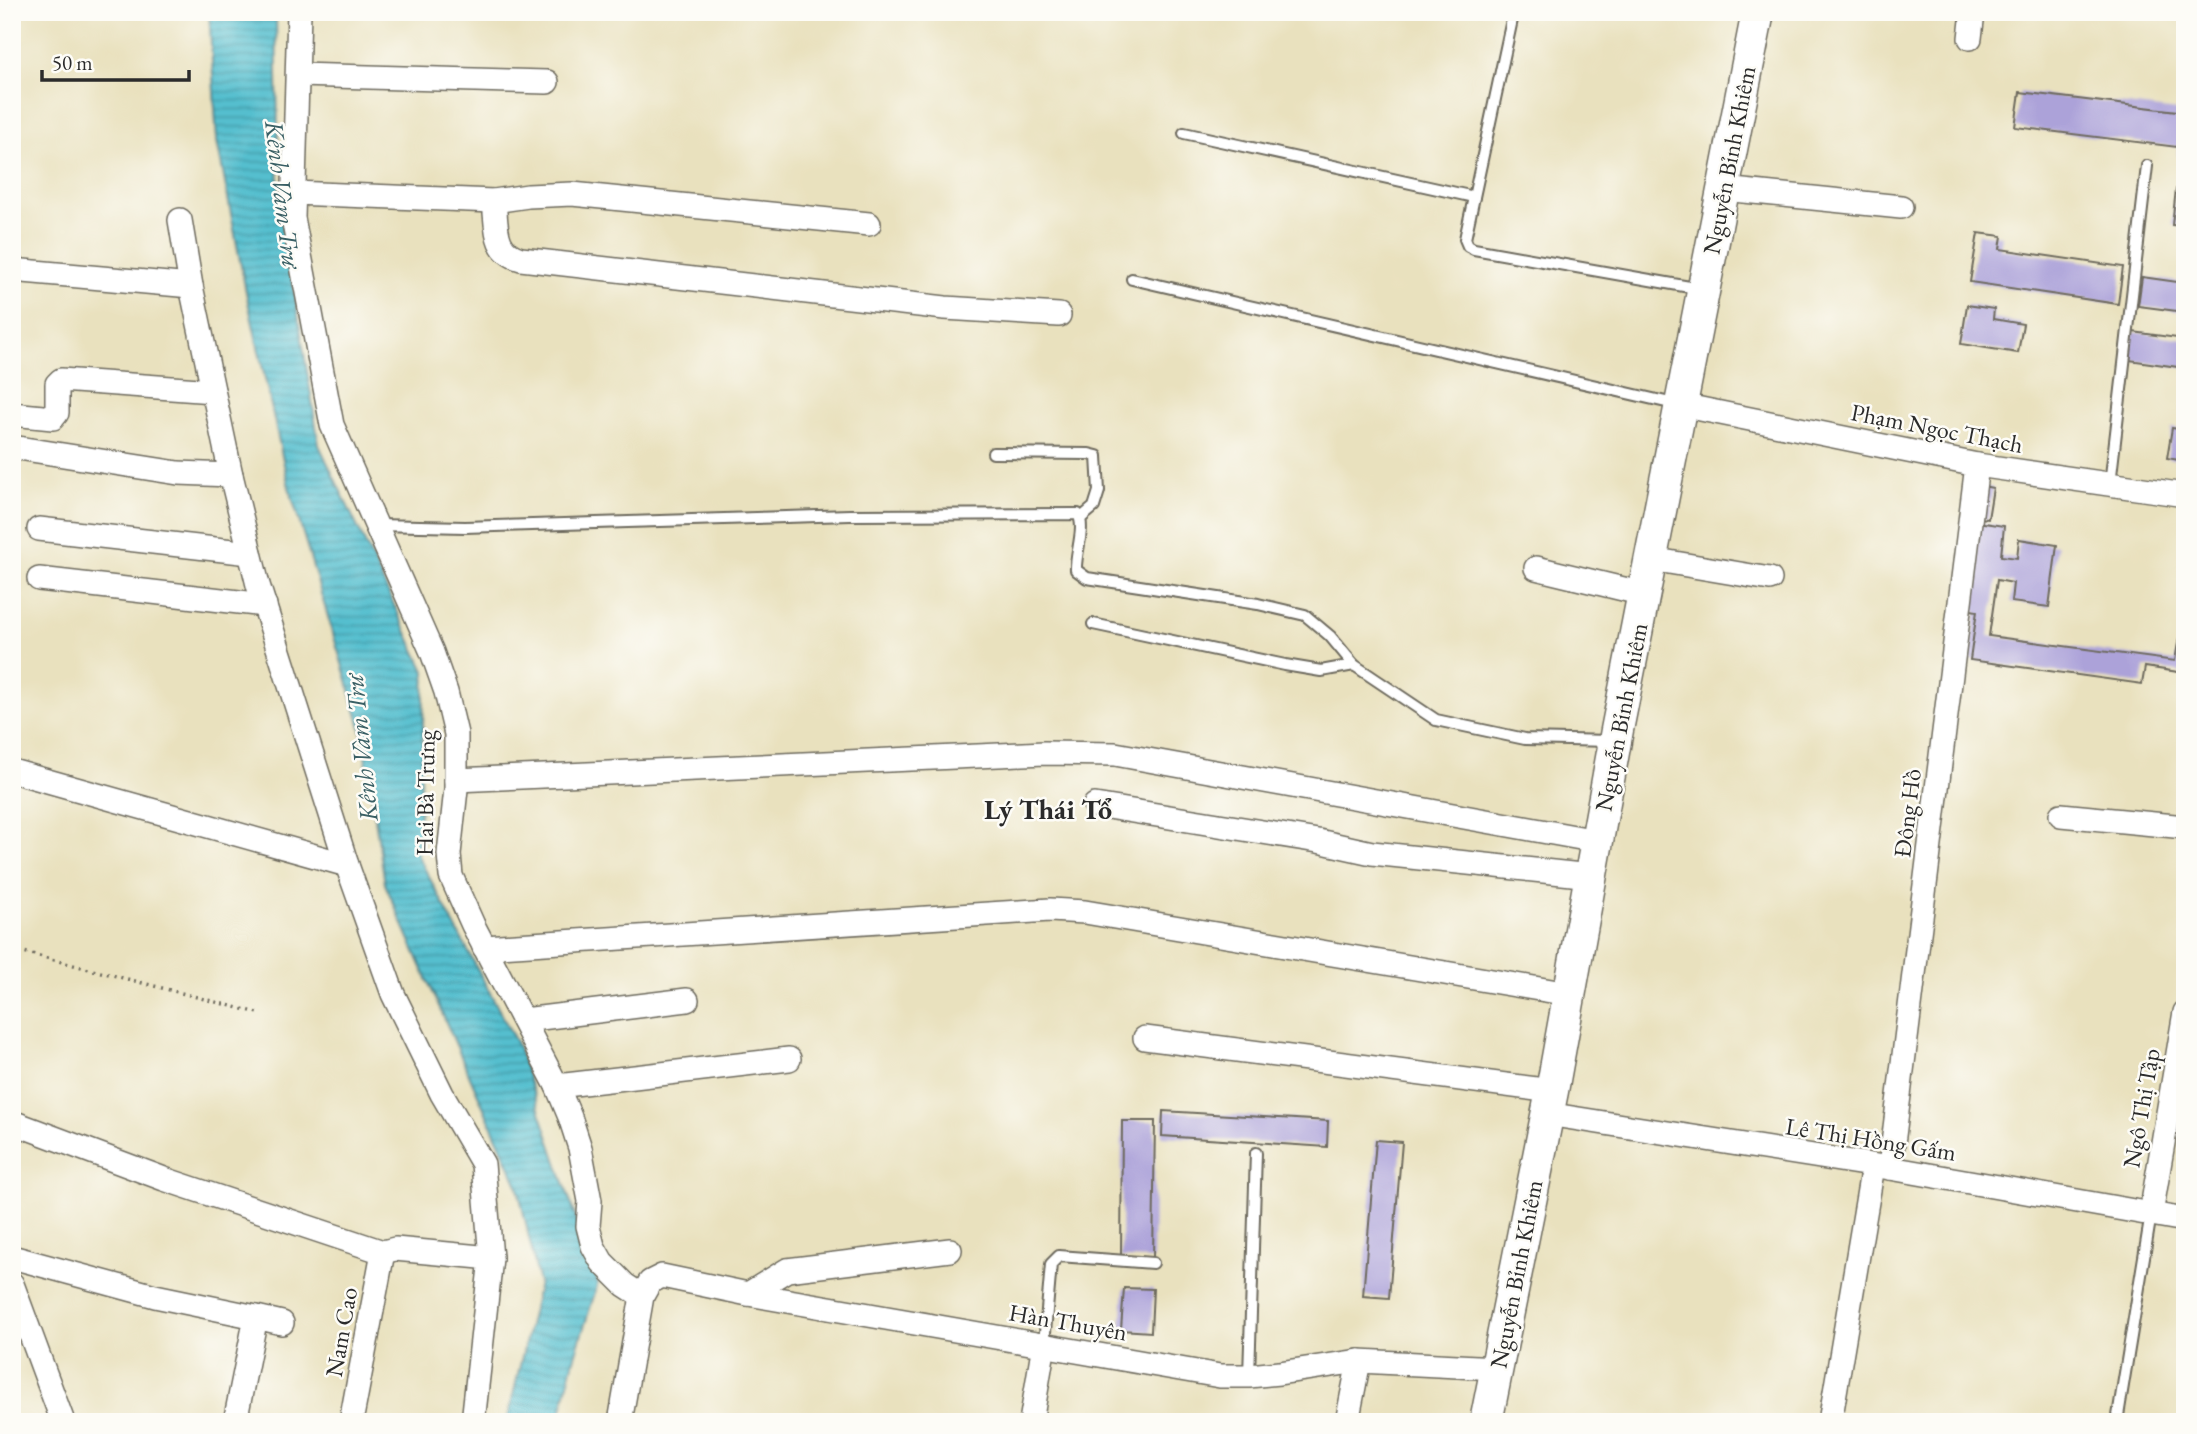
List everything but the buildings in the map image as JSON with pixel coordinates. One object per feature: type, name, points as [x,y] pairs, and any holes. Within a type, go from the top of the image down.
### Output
[{"type":"main road","name":"Nguyễn Bỉnh Khiêm","points":[[1486,1422],[1550,1103],[1615,741],[1758,12]]},
{"type":"street","name":"Hai Bà Trưng","points":[[299,12],[293,218],[332,425],[432,652],[446,692],[456,734],[456,780],[449,854],[452,876],[461,902],[557,1086],[580,1148],[590,1201],[588,1226],[593,1246],[607,1268],[642,1296]]},
{"type":"street","points":[[1970,37],[1973,12]]},
{"type":"street","points":[[298,75],[547,82]]},
{"type":"street","points":[[1724,190],[1901,207]]},
{"type":"street","points":[[293,193],[494,201],[572,194],[869,224]]},
{"type":"street","points":[[494,201],[500,246],[507,255],[521,259],[945,308],[1059,315]]},
{"type":"street","points":[[180,220],[213,391],[250,553],[347,865],[393,994],[442,1094],[483,1164],[491,1258],[473,1422]]},
{"type":"street","points":[[12,270],[191,286]]},
{"type":"street","points":[[12,414],[53,418],[57,413],[57,384],[61,380],[213,391]]},
{"type":"street","name":"Phạm Ngọc Thạch","points":[[1681,405],[1977,465],[2185,495]]},
{"type":"street","points":[[12,446],[178,473],[231,475]]},
{"type":"street","name":"Đông Hồ","points":[[1830,1422],[1882,1168],[1977,465]]},
{"type":"street","points":[[39,530],[250,553]]},
{"type":"street","points":[[1651,559],[1770,579]]},
{"type":"street","points":[[1536,568],[1644,594]]},
{"type":"street","points":[[39,579],[265,605]]},
{"type":"street","points":[[456,780],[1030,754],[1115,754],[1597,841]]},
{"type":"street","points":[[12,771],[347,865]]},
{"type":"street","points":[[1095,805],[1318,841],[1372,853],[1591,876]]},
{"type":"street","points":[[2061,815],[2185,827]]},
{"type":"street","points":[[484,947],[1050,910],[1086,912],[1569,994]]},
{"type":"street","points":[[524,1020],[687,1000]]},
{"type":"street","name":"Ngô Thị Tập","points":[[2151,1214],[2185,1012]]},
{"type":"street","name":"Lê Thị Hồng Gấm","points":[[1145,1038],[1550,1103],[1882,1168],[2185,1220]]},
{"type":"street","points":[[557,1086],[789,1059]]},
{"type":"street","points":[[12,1122],[164,1179],[383,1252],[395,1249],[491,1258]]},
{"type":"street","points":[[748,1294],[787,1270],[950,1250]]},
{"type":"street","name":"Nam Cao","points":[[351,1422],[383,1252]]},
{"type":"street","points":[[12,1257],[155,1296],[282,1323]]},
{"type":"street","name":"Hàn Thuyên","points":[[642,1296],[650,1282],[662,1276],[748,1294],[1220,1376],[1249,1376],[1359,1361],[1497,1368]]},
{"type":"street","points":[[12,1284],[63,1422]]},
{"type":"street","points":[[620,1422],[642,1296]]},
{"type":"street","points":[[235,1422],[256,1317]]},
{"type":"street","points":[[1031,1422],[1044,1344]]},
{"type":"street","points":[[1347,1422],[1359,1361]]},
{"type":"lane","points":[[1513,15],[1465,239],[1468,246],[1474,250],[1704,290]]},
{"type":"lane","points":[[1184,133],[1474,197]]},
{"type":"lane","points":[[2110,484],[2147,166]]},
{"type":"lane","points":[[1132,279],[1681,405]]},
{"type":"lane","points":[[993,453],[1097,456],[1099,491],[1094,508],[1081,518],[1075,558],[1076,570],[1087,578],[1258,604],[1305,615],[1330,636],[1354,666],[1436,720],[1468,729],[1525,739],[1615,741]]},
{"type":"lane","points":[[376,525],[595,525],[850,515],[1078,514],[1081,518]]},
{"type":"lane","points":[[1093,624],[1285,666],[1321,671],[1354,666]]},
{"type":"lane","points":[[1249,1376],[1256,1153]]},
{"type":"lane","points":[[2117,1422],[2151,1214]]},
{"type":"lane","points":[[1044,1344],[1051,1264],[1059,1256],[1153,1263]]},
{"type":"path","points":[[12,949],[262,1014]]},
{"type":"water","points":[[209,12],[276,12],[279,197],[319,445],[425,671],[418,856],[517,1044],[598,1283],[574,1359],[559,1422],[507,1422],[539,1283],[517,1183],[385,884],[361,727],[289,487],[247,297],[217,141]]},
{"type":"district","name":"Lý Thái Tổ","points":[[1048,809]]},
{"type":"water label","name":"Kênh Vàm Trư","points":[[283,194]]},
{"type":"water label","name":"Kênh Vàm Trư","points":[[361,748]]}]
